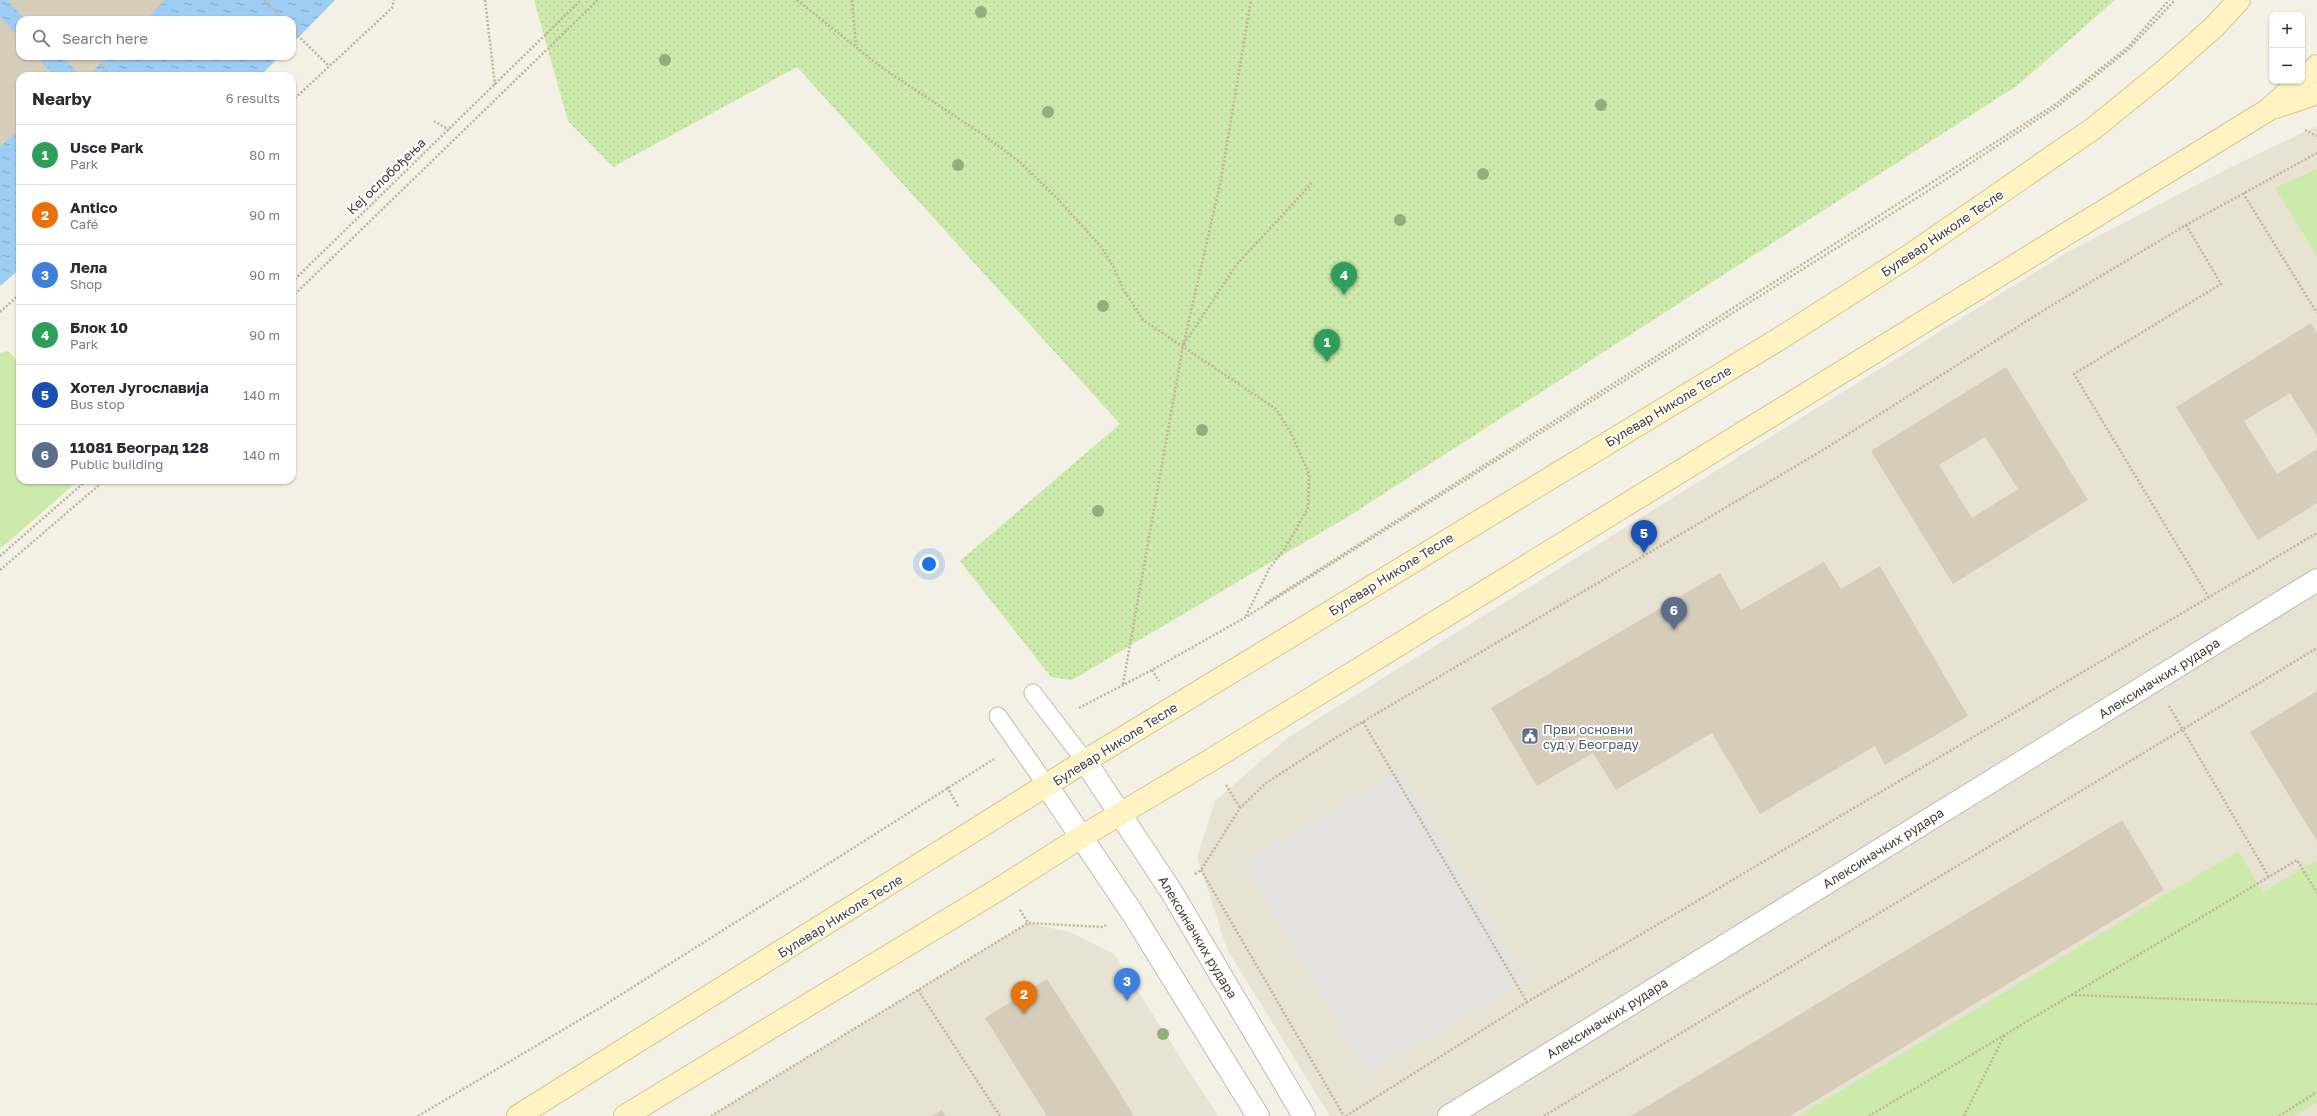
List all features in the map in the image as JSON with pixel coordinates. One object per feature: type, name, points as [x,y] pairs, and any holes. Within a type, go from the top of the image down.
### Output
[{"type":"main road","name":"Булевар Николе Тесле","points":[[518,1116],[1085,761],[1780,339],[1909,256],[2094,128],[2163,72],[2214,27],[2239,0]]},
{"type":"main road","points":[[2305,76],[2317,66]]},
{"type":"main road","points":[[625,1116],[1004,886],[1081,837],[1211,760],[2268,110],[2297,84]]},
{"type":"main road","points":[[2268,110],[2317,93]]},
{"type":"street","name":"Алексиначких рудара","points":[[1449,1116],[2317,580]]},
{"type":"street","name":"Алексиначких рудара","points":[[1085,761],[1121,813],[1171,891],[1304,1116]]},
{"type":"street","points":[[1047,786],[1132,914],[1258,1116]]},
{"type":"lane","points":[[1034,693],[1085,761]]},
{"type":"lane","points":[[998,716],[1047,786]]},
{"type":"path","points":[[264,0],[279,16]]},
{"type":"path","points":[[296,97],[392,8],[394,0]]},
{"type":"path","points":[[485,0],[495,85]]},
{"type":"path","name":"Кеј ослобођења","points":[[296,278],[582,0]]},
{"type":"path","points":[[296,293],[598,0]]},
{"type":"path","points":[[797,0],[881,67],[985,136],[1021,163],[1057,198],[1102,248],[1114,268],[1123,289],[1143,320],[1276,409],[1291,433],[1309,474],[1308,508],[1287,545],[1269,569],[1247,616]]},
{"type":"path","points":[[852,0],[856,46]]},
{"type":"path","points":[[1123,684],[1183,346],[1220,180],[1251,0]]},
{"type":"path","points":[[1247,616],[2056,104],[2128,47],[2169,0]]},
{"type":"path","points":[[1055,720],[1152,670],[1247,616],[1930,190],[2058,106],[2129,49],[2175,0]]},
{"type":"path","points":[[296,34],[330,66]]},
{"type":"path","points":[[100,64],[107,72]]},
{"type":"path","points":[[434,121],[449,130]]},
{"type":"path","points":[[1171,891],[1200,870],[1240,808],[1266,783],[1363,722],[1823,450],[2048,307],[2186,225],[2317,153]]},
{"type":"path","points":[[1183,346],[1237,264],[1313,182]]},
{"type":"path","points":[[2243,193],[2317,313]]},
{"type":"path","points":[[2186,225],[2222,284],[2074,374],[2209,598]]},
{"type":"path","points":[[0,312],[16,298]]},
{"type":"path","points":[[0,556],[82,484]]},
{"type":"path","points":[[0,570],[100,484]]},
{"type":"path","points":[[1200,870],[1345,1116],[1527,1002],[2209,598],[2317,532]]},
{"type":"path","points":[[1544,1116],[2317,648]]},
{"type":"path","points":[[1363,722],[1527,1002]]},
{"type":"path","points":[[2183,730],[2269,877]]},
{"type":"path","points":[[418,1116],[602,1006],[941,791],[1018,745]]},
{"type":"path","points":[[1869,1116],[2297,860],[2317,892]]},
{"type":"path","points":[[711,1116],[1028,923],[1102,927],[1132,914]]},
{"type":"path","points":[[918,990],[1000,1116]]},
{"type":"path","points":[[2071,995],[2317,1004]]},
{"type":"path","points":[[1964,1116],[2006,1034]]},
{"type":"path","points":[[2279,1116],[2317,1092]]},
{"type":"shaded area","points":[[2317,126],[2317,1116],[1330,1116],[1227,949],[1197,857],[1215,801],[1287,738],[2066,253],[2231,167]]},
{"type":"shaded area","points":[[1401,770],[1526,981],[1368,1074],[1244,863]]},
{"type":"shaded area","points":[[1028,923],[1070,932],[1114,954],[1218,1116],[711,1116]]},
{"type":"green space","points":[[534,0],[2115,0],[2018,85],[1349,516],[1072,680],[1051,677],[960,561],[1120,424],[797,67],[613,167],[568,121]]},
{"type":"green space","points":[[2317,169],[2317,256],[2275,188]]},
{"type":"green space","points":[[8,351],[16,359],[16,484],[74,484],[0,549],[0,353]]},
{"type":"green space","points":[[2238,851],[2263,892],[2315,861],[2317,865],[2317,1102],[2294,1116],[1799,1116]]},
{"type":"water","points":[[0,0],[335,0],[296,40],[296,16],[16,16],[16,60],[276,60],[264,72],[16,72],[16,272],[0,286]]},
{"type":"building","points":[[7,0],[165,0],[149,16],[22,16]]},
{"type":"building","points":[[0,17],[16,34],[16,60],[40,60],[51,72],[16,72],[16,133],[0,147]]},
{"type":"building","points":[[65,60],[104,60],[92,72],[77,72]]},
{"type":"building","points":[[2311,323],[2317,333],[2317,436],[2290,393],[2244,421],[2277,474],[2317,449],[2317,503],[2258,540],[2176,407]]},
{"type":"building","points":[[2006,367],[2088,500],[1953,584],[1871,451]],"holes":[[[1985,437],[2018,489],[1972,518],[1939,465]]]},
{"type":"building","points":[[1824,562],[1841,589],[1880,566],[1968,716],[1885,765],[1875,746],[1760,814],[1712,733],[1616,790],[1593,753],[1537,786],[1491,708],[1720,573],[1741,610]]},
{"type":"building","points":[[2317,691],[2317,841],[2250,732]]},
{"type":"building","points":[[2122,820],[2164,890],[1790,1116],[1631,1116]]},
{"type":"building","points":[[1047,979],[1134,1116],[1047,1116],[985,1018]]},
{"type":"building","points":[[942,1110],[946,1116],[932,1116]]},
{"type":"place","name":"Блок 10","points":[[1344,295]]},
{"type":"place","name":"Usce Park","points":[[1327,362]]},
{"type":"place","name":"Хотел Југославија","points":[[1644,553]]},
{"type":"place","name":"11081 Београд 128","points":[[1674,630]]},
{"type":"place","name":"Први основни суд у Београду","points":[[1530,736]]},
{"type":"place","name":"Лела","points":[[1127,1001]]},
{"type":"place","name":"Antico","points":[[1024,1014]]}]
